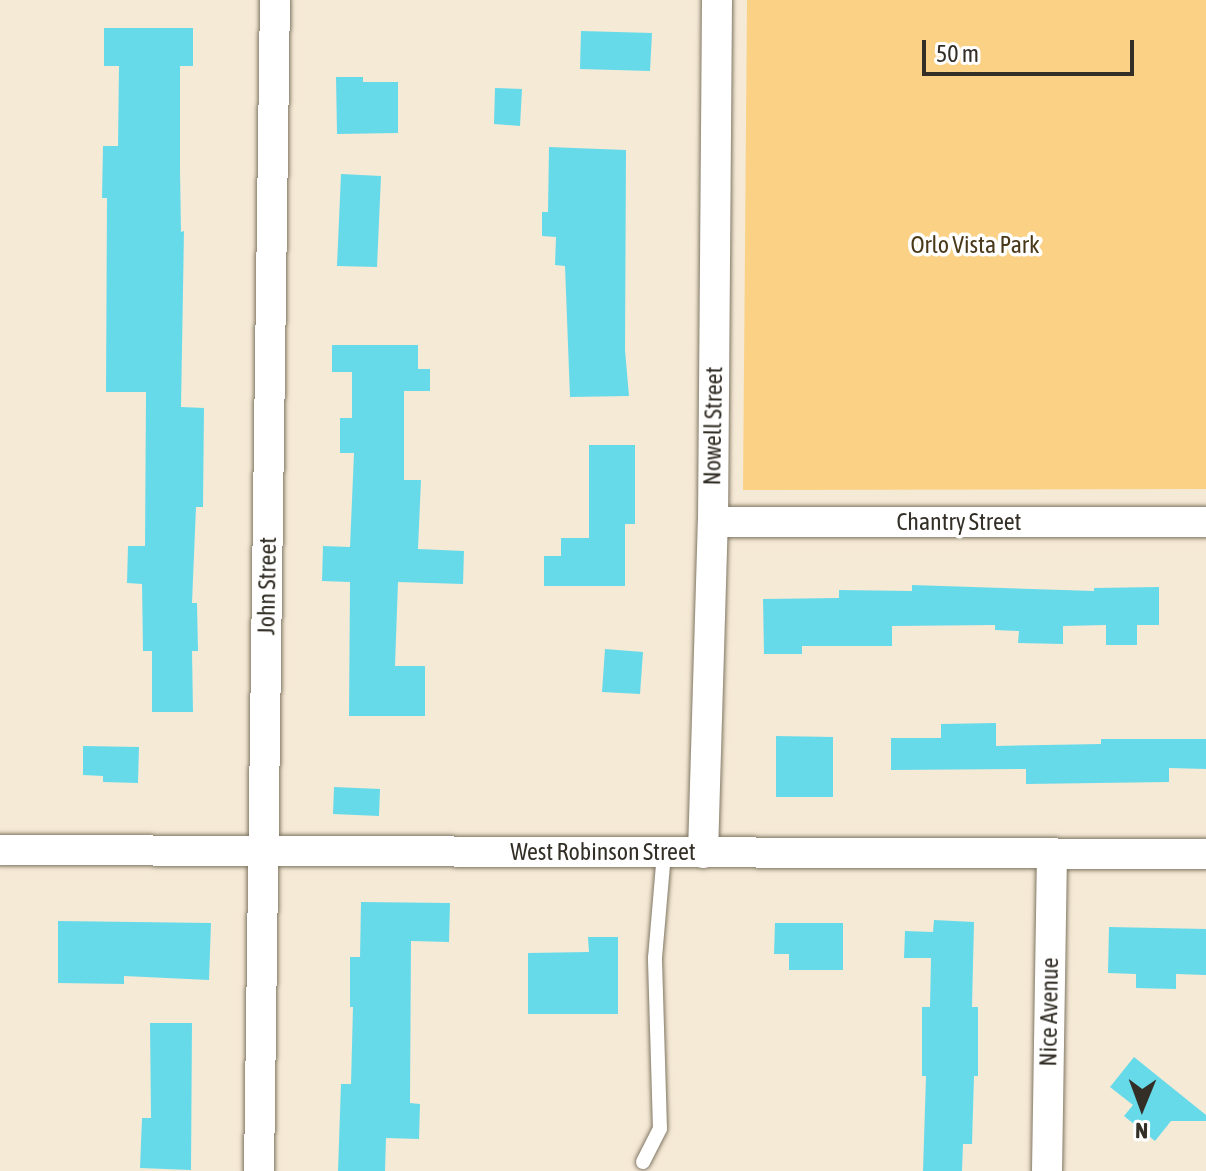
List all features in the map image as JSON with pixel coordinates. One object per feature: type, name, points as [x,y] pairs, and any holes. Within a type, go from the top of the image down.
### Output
[{"type":"street","name":"John Street","points":[[259,1171],[275,0]]},
{"type":"street","name":"Nowell Street","points":[[703,853],[713,522],[717,0]]},
{"type":"street","name":"Chantry Street","points":[[713,522],[1206,522]]},
{"type":"street","name":"West Robinson Street","points":[[0,850],[1206,854]]},
{"type":"street","name":"Nice Avenue","points":[[1047,1171],[1052,854]]},
{"type":"lane","points":[[643,1162],[660,1129],[655,958],[664,852]]},
{"type":"green space","name":"Orlo Vista Park","points":[[747,0],[1206,0],[1206,489],[743,490]]},
{"type":"building","points":[[104,28],[193,28],[193,66],[180,66],[180,170],[181,232],[184,231],[181,407],[204,408],[203,507],[196,507],[192,603],[197,603],[198,651],[192,651],[193,712],[152,712],[152,651],[143,651],[142,584],[127,583],[128,546],[145,546],[146,392],[106,392],[107,198],[102,198],[103,146],[118,146],[119,66],[104,66]]},
{"type":"building","points":[[581,31],[652,33],[650,71],[580,69]]},
{"type":"building","points":[[336,77],[363,77],[363,82],[398,82],[398,133],[337,134]]},
{"type":"building","points":[[495,88],[522,89],[520,126],[494,124]]},
{"type":"building","points":[[549,147],[626,150],[625,350],[629,396],[570,397],[565,266],[555,265],[556,237],[542,236],[542,212],[548,212]]},
{"type":"building","points":[[341,174],[381,176],[377,267],[337,266]]},
{"type":"building","points":[[332,345],[418,345],[418,369],[430,369],[430,391],[404,391],[404,480],[421,480],[418,549],[464,551],[463,584],[398,582],[395,666],[425,666],[425,716],[349,716],[350,582],[322,581],[323,546],[350,547],[354,453],[340,453],[340,418],[352,418],[352,372],[332,372]]},
{"type":"building","points":[[589,445],[635,445],[635,524],[625,524],[625,586],[544,586],[544,556],[561,556],[561,538],[589,538]]},
{"type":"building","points":[[912,585],[1094,591],[1094,588],[1159,587],[1159,625],[1137,625],[1137,645],[1106,645],[1106,625],[1063,626],[1063,644],[1018,643],[1019,631],[995,630],[995,625],[892,626],[892,646],[802,646],[802,654],[764,654],[763,599],[839,598],[839,590],[912,591]]},
{"type":"building","points":[[605,649],[643,652],[640,694],[602,692]]},
{"type":"building","points":[[996,723],[996,746],[1101,744],[1101,739],[1206,739],[1206,769],[1169,768],[1169,782],[1026,784],[1026,769],[891,770],[891,738],[941,738],[941,724]]},
{"type":"building","points":[[776,736],[833,737],[833,797],[776,797]]},
{"type":"building","points":[[83,746],[139,747],[138,783],[103,782],[103,776],[83,775]]},
{"type":"building","points":[[334,787],[380,789],[379,816],[333,814]]},
{"type":"building","points":[[361,902],[450,903],[449,942],[411,941],[410,1103],[420,1104],[419,1139],[386,1138],[385,1171],[338,1171],[341,1084],[351,1084],[353,1007],[350,1007],[350,957],[360,957]]},
{"type":"building","points":[[934,920],[974,922],[972,1007],[978,1007],[978,1076],[974,1076],[972,1144],[963,1144],[962,1171],[923,1171],[926,1076],[922,1076],[922,1007],[930,1007],[931,958],[904,958],[905,931],[933,932]]},
{"type":"building","points":[[58,921],[211,923],[209,980],[124,976],[124,984],[58,983]]},
{"type":"building","points":[[775,923],[843,923],[843,970],[789,970],[789,954],[774,954]]},
{"type":"building","points":[[1109,927],[1206,929],[1206,975],[1176,974],[1176,989],[1136,988],[1136,974],[1108,973]]},
{"type":"building","points":[[588,937],[618,937],[618,1014],[528,1014],[528,953],[589,952]]},
{"type":"building","points":[[150,1023],[192,1023],[191,1170],[140,1168],[142,1118],[151,1118]]},
{"type":"building","points":[[1134,1057],[1206,1115],[1206,1121],[1171,1121],[1155,1141],[1124,1116],[1133,1105],[1110,1087]]}]
